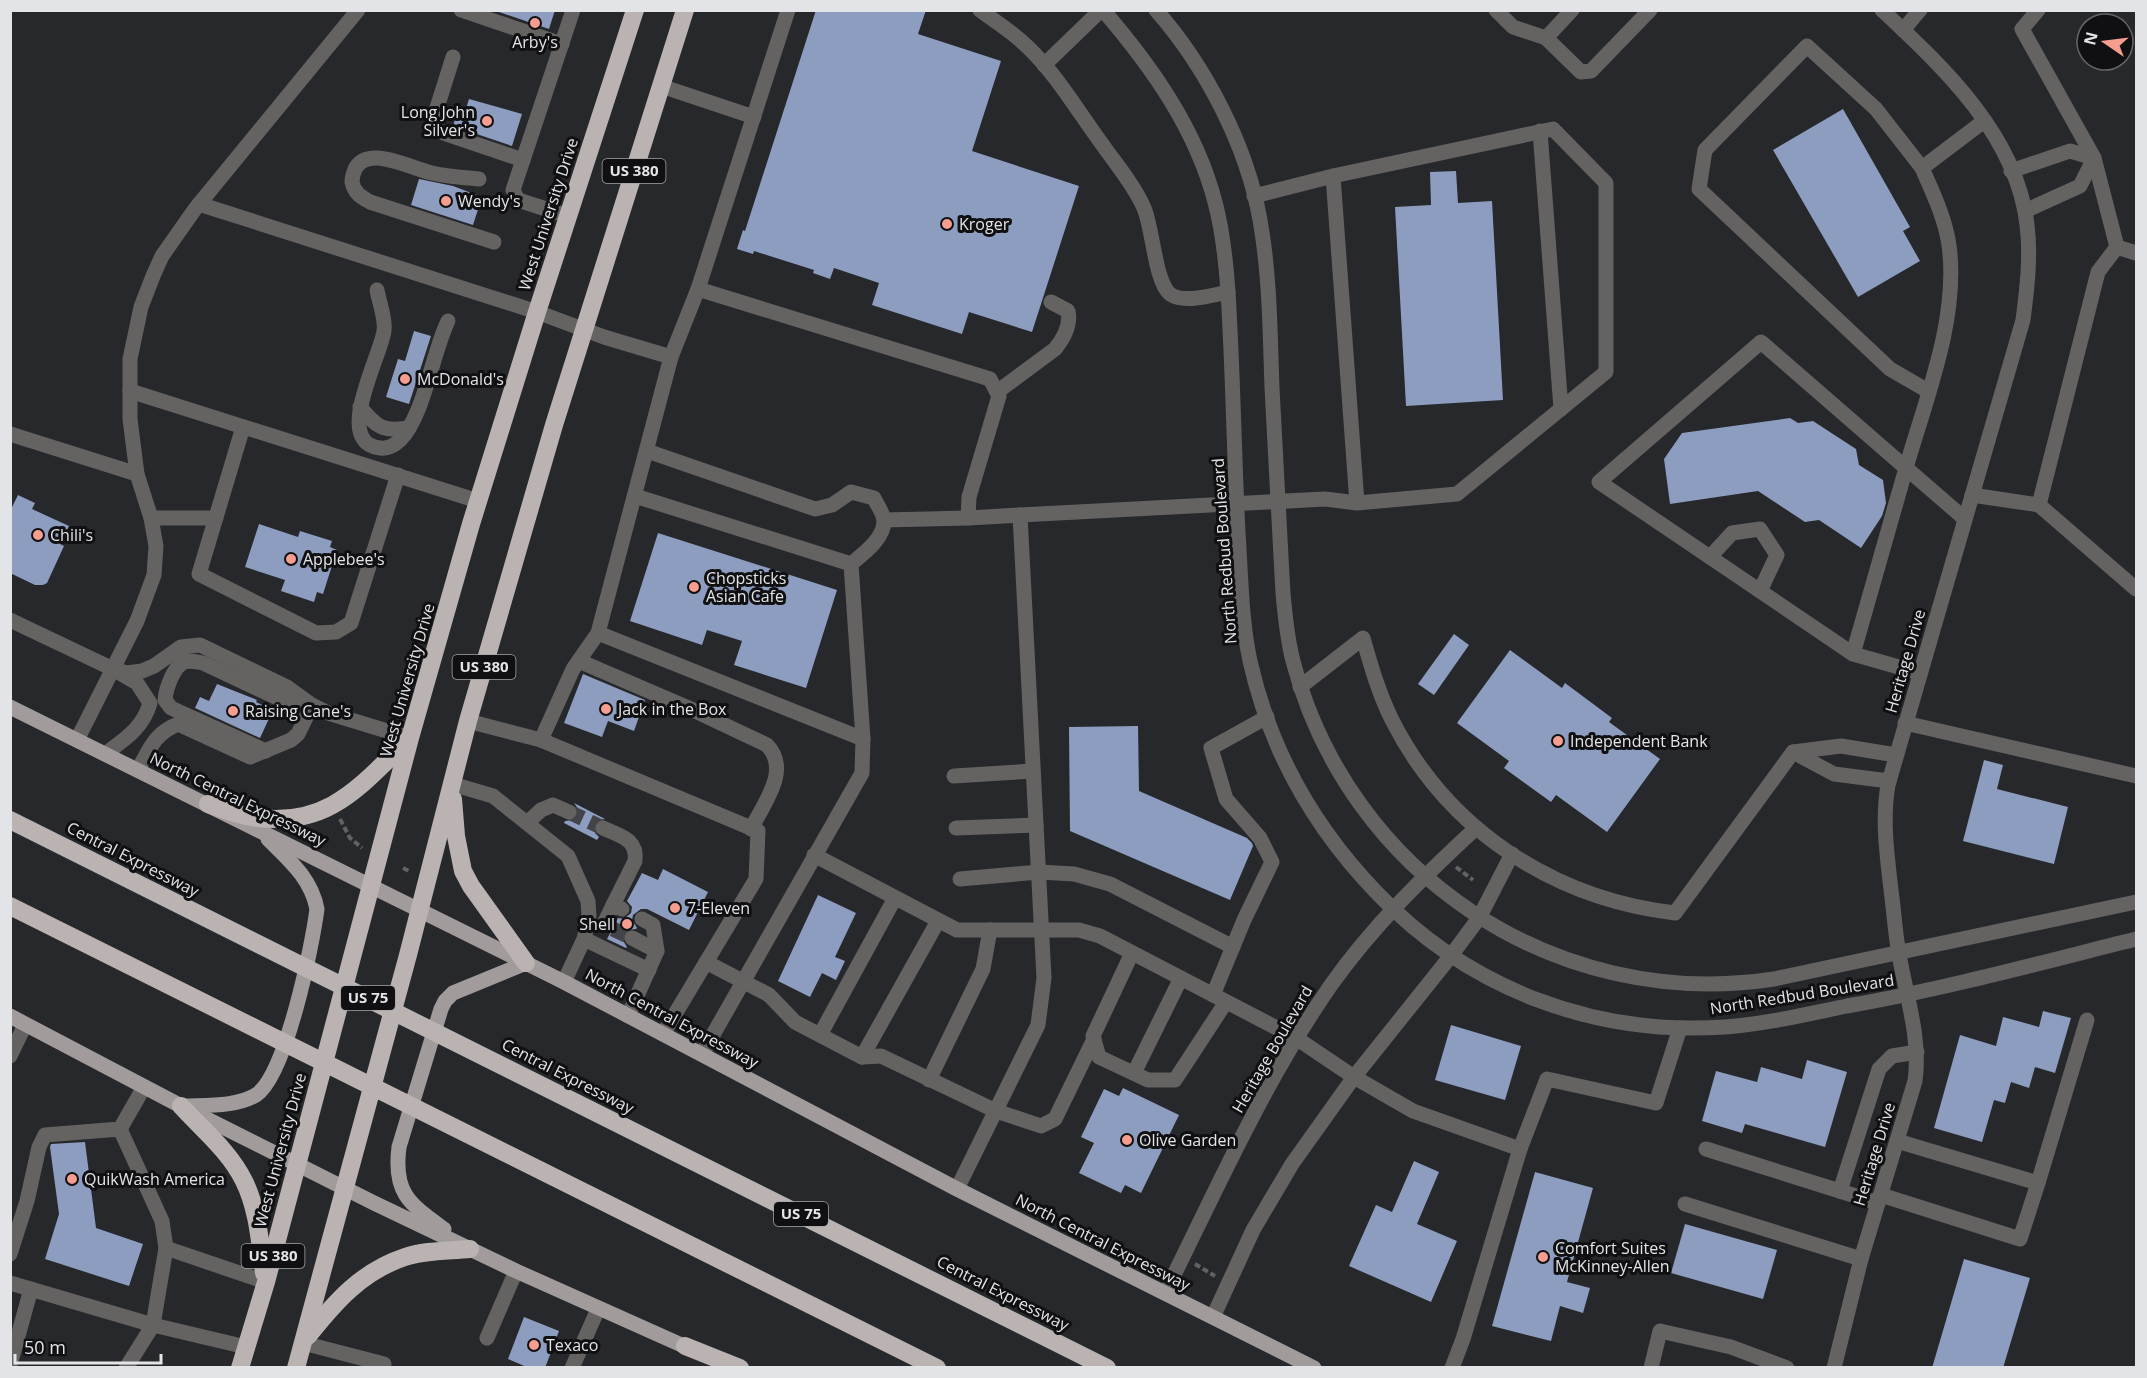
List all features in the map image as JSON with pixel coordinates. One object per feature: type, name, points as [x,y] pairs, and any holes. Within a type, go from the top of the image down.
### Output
[{"type":"highway","name":"West University Drive","points":[[240,1368],[266,1282],[410,738],[478,501],[635,10]]},
{"type":"highway","name":"US 380","points":[[296,1368],[468,721],[554,425],[685,10]]},
{"type":"highway","points":[[208,804],[250,817],[270,819],[313,814],[330,808],[355,791],[410,738]]},
{"type":"highway","points":[[452,784],[456,836],[463,871],[471,886],[526,963]]},
{"type":"highway","name":"Central Expressway","points":[[10,820],[1107,1368]]},
{"type":"highway","points":[[10,906],[937,1368]]},
{"type":"highway","points":[[181,1106],[230,1159],[245,1184],[256,1217],[266,1282]]},
{"type":"highway","points":[[303,1342],[333,1304],[355,1285],[381,1268],[408,1256],[470,1249]]},
{"type":"highway","points":[[685,1346],[741,1368]]},
{"type":"main road","name":"North Central Expressway","points":[[10,706],[564,982],[957,1189],[1314,1368]]},
{"type":"main road","points":[[181,1106],[231,1103],[258,1094],[268,1082],[285,1045],[317,909],[315,896],[299,869],[259,830]]},
{"type":"main road","points":[[470,1249],[412,1205],[399,1179],[397,1164],[399,1147],[445,1001],[462,988],[526,963]]},
{"type":"main road","points":[[10,1016],[181,1106],[470,1249],[598,1309],[685,1346],[728,1368]]},
{"type":"street","points":[[77,740],[147,598],[154,575],[156,546],[151,518],[136,474],[130,419],[130,359],[141,307],[162,256],[199,204],[358,10]]},
{"type":"street","points":[[461,10],[562,44]]},
{"type":"street","points":[[568,216],[518,200],[513,190],[573,10]]},
{"type":"street","points":[[541,740],[579,661],[598,633],[671,357],[698,290],[789,10]]},
{"type":"street","points":[[980,10],[1020,40],[1044,65],[1132,185],[1144,207],[1153,237],[1158,277],[1171,295],[1181,298],[1228,292]]},
{"type":"street","points":[[1044,65],[1102,10]]},
{"type":"street","name":"North Redbud Boulevard","points":[[1102,10],[1150,67],[1167,94],[1194,146],[1215,200],[1228,292],[1237,505],[1246,640],[1267,717],[1289,772],[1314,815],[1360,875],[1392,909],[1450,957],[1478,973],[1539,1000],[1600,1019],[1680,1028],[1728,1026],[1907,996],[2136,939]]},
{"type":"street","name":"North Redbud Boulevard","points":[[1156,10],[1196,62],[1214,94],[1243,160],[1260,219],[1267,280],[1287,633],[1300,687],[1330,756],[1356,800],[1394,844],[1425,875],[1479,918],[1533,946],[1589,967],[1642,980],[1704,984],[1749,983],[2136,902]]},
{"type":"street","points":[[1496,10],[1512,27],[1546,38],[1581,72],[1591,71],[1650,10]]},
{"type":"street","points":[[1546,38],[1572,10]]},
{"type":"street","name":"Heritage Drive","points":[[1834,1368],[1861,1259],[1915,1081],[1917,1052],[1898,953],[1885,833],[1885,804],[1889,781],[2023,320],[2029,276],[2028,227],[2025,211],[2012,171],[2000,145],[1946,73],[1882,10]]},
{"type":"street","points":[[1903,30],[1920,10]]},
{"type":"street","points":[[2038,10],[2022,29],[2094,158],[2117,247]]},
{"type":"street","points":[[1853,654],[1943,339],[1951,292],[1947,235],[1940,206],[1922,168],[1876,110],[1807,46],[1705,150],[1699,189],[1890,369],[1928,391]]},
{"type":"street","points":[[453,57],[433,121],[436,128],[443,133],[523,160]]},
{"type":"street","points":[[661,86],[754,117]]},
{"type":"street","points":[[1922,168],[1984,121]]},
{"type":"street","points":[[884,520],[968,518],[1325,499],[1357,503],[1457,494],[1606,372],[1606,183],[1553,129],[1333,176],[1254,196]]},
{"type":"street","points":[[1540,131],[1561,409]]},
{"type":"street","points":[[2012,171],[2070,151],[2094,158]]},
{"type":"street","points":[[479,179],[431,173],[378,158],[364,159],[357,165],[352,175],[353,186],[359,196],[370,202],[494,242]]},
{"type":"street","points":[[2025,211],[2080,186],[2094,158]]},
{"type":"street","points":[[1333,176],[1357,503]]},
{"type":"street","points":[[199,204],[671,357]]},
{"type":"street","points":[[2117,247],[2136,253]]},
{"type":"street","points":[[2039,505],[2098,272],[2117,247]]},
{"type":"street","points":[[377,290],[385,330],[360,407],[359,430],[364,441],[373,447],[384,449],[397,444],[409,428],[448,321]]},
{"type":"street","points":[[698,290],[990,379],[999,396],[969,497],[968,518]]},
{"type":"street","points":[[997,392],[1055,349],[1062,340],[1070,319],[1068,311],[1051,302]]},
{"type":"street","points":[[1920,673],[1853,654],[1599,482],[1761,342],[1965,519]]},
{"type":"street","points":[[130,391],[478,501]]},
{"type":"street","points":[[360,407],[374,423],[382,428],[393,430],[409,428]]},
{"type":"street","points":[[243,427],[200,574],[316,633],[336,632],[351,623],[398,476]]},
{"type":"street","points":[[10,434],[136,474]]},
{"type":"street","points":[[647,451],[815,509],[832,505],[851,492],[874,498],[884,520],[881,533],[851,564]]},
{"type":"street","points":[[1972,495],[2039,505],[2136,589]]},
{"type":"street","points":[[635,496],[851,564]]},
{"type":"street","points":[[957,1189],[1038,1025],[1044,978],[1020,515]]},
{"type":"street","points":[[151,518],[216,518]]},
{"type":"street","points":[[1710,557],[1732,533],[1760,529],[1777,555],[1760,591]]},
{"type":"street","points":[[702,1054],[862,773],[863,738],[851,564]]},
{"type":"street","points":[[10,620],[113,669],[137,683],[158,712],[178,724],[250,757],[291,740],[298,734],[312,705]]},
{"type":"street","points":[[598,633],[863,738]]},
{"type":"street","points":[[1300,687],[1363,638],[1379,691],[1406,746],[1439,792],[1475,828],[1512,854],[1562,881],[1634,907],[1675,913],[1793,752],[1841,747],[1896,755]]},
{"type":"street","points":[[113,669],[127,673],[142,671],[154,666],[181,647],[200,645],[287,687],[312,705],[360,724],[410,738]]},
{"type":"street","points":[[105,754],[137,730],[147,714],[174,651]]},
{"type":"street","points":[[266,751],[171,708],[165,700],[166,692],[179,665],[188,661],[203,663],[286,702],[312,705]]},
{"type":"street","points":[[579,661],[767,745],[774,752],[777,771],[774,783],[751,829]]},
{"type":"street","points":[[1132,953],[1093,1036],[1099,1056],[1148,1080],[1175,1080],[1220,999],[1233,947],[1272,862],[1260,838],[1226,799],[1211,748],[1267,717]]},
{"type":"street","points":[[468,721],[541,740],[758,831],[756,879],[663,1034]]},
{"type":"street","points":[[1905,723],[2136,776]]},
{"type":"street","points":[[138,770],[156,737],[165,729],[178,724]]},
{"type":"street","points":[[1793,752],[1834,774],[1889,781]]},
{"type":"street","points":[[954,776],[1033,771]]},
{"type":"street","points":[[452,784],[493,796],[568,856],[588,901],[589,917],[584,939],[564,982]]},
{"type":"street","points":[[527,823],[542,810],[553,805],[569,812]]},
{"type":"street","points":[[956,828],[1036,825]]},
{"type":"street","points":[[589,917],[608,927],[635,861],[634,846],[628,840],[603,828]]},
{"type":"street","name":"Heritage Boulevard","points":[[1165,1293],[1260,1101],[1296,1038],[1331,984],[1392,909],[1475,828]]},
{"type":"street","points":[[1213,1317],[1253,1230],[1273,1195],[1314,1132],[1354,1077],[1479,918],[1512,854]]},
{"type":"street","points":[[814,855],[957,930],[1079,930],[1100,936],[1296,1038],[1354,1077],[1413,1111],[1520,1149]]},
{"type":"street","points":[[960,879],[1039,872],[1074,874],[1110,884],[1233,947]]},
{"type":"street","points":[[820,1035],[895,898]]},
{"type":"street","points":[[628,1016],[657,951],[653,925],[642,919]]},
{"type":"street","points":[[862,1057],[938,921]]},
{"type":"street","points":[[929,1080],[983,969],[990,930]]},
{"type":"street","points":[[632,938],[657,951]]},
{"type":"street","points":[[584,939],[650,970]]},
{"type":"street","points":[[706,962],[769,995],[795,1022],[862,1057],[881,1056],[996,1111],[1041,1126],[1055,1119],[1094,1039]]},
{"type":"street","points":[[1134,1073],[1181,978]]},
{"type":"street","points":[[1706,1149],[1840,1191],[1879,1199],[2020,1239],[2087,1020]]},
{"type":"street","points":[[10,1056],[25,1025]]},
{"type":"street","points":[[1452,1368],[1463,1339],[1520,1149],[1547,1079],[1656,1103],[1680,1028]]},
{"type":"street","points":[[1840,1191],[1879,1069],[1892,1056],[1917,1052]]},
{"type":"street","points":[[120,1129],[144,1087]]},
{"type":"street","points":[[120,1129],[162,1221],[166,1248],[153,1325],[126,1368]]},
{"type":"street","points":[[10,1254],[27,1201],[33,1166],[45,1135],[120,1129]]},
{"type":"street","points":[[1897,1141],[2038,1182]]},
{"type":"street","points":[[1685,1204],[1861,1259]]},
{"type":"street","points":[[166,1248],[266,1282]]},
{"type":"street","points":[[487,1338],[516,1271]]},
{"type":"street","points":[[10,1283],[153,1325],[246,1347]]},
{"type":"street","points":[[10,1365],[31,1289]]},
{"type":"street","points":[[572,1368],[598,1309]]},
{"type":"street","points":[[1651,1368],[1660,1331],[1731,1347],[1788,1367]]},
{"type":"street","points":[[303,1342],[384,1364]]},
{"type":"path","points":[[339,817],[350,838],[363,848]]},
{"type":"path","points":[[1455,867],[1473,880]]},
{"type":"path","points":[[403,868],[409,871]]},
{"type":"path","points":[[1194,1264],[1218,1278]]},
{"type":"building","name":"Arby's","points":[[493,10],[555,10],[549,29]]},
{"type":"building","points":[[816,10],[926,10],[918,34],[1001,61],[972,151],[1079,186],[1032,332],[969,312],[962,334],[872,305],[879,283],[834,268],[830,279],[813,273],[814,270],[754,251],[753,254],[737,249],[743,230],[745,231]]},
{"type":"building","name":"Long John Silver's","points":[[469,99],[522,114],[512,146],[453,126],[458,110],[465,112]]},
{"type":"building","points":[[1843,109],[1910,227],[1903,231],[1920,261],[1858,297],[1773,150]]},
{"type":"building","points":[[1456,171],[1458,203],[1492,201],[1503,400],[1406,406],[1395,207],[1431,205],[1430,172]]},
{"type":"building","name":"Wendy's","points":[[419,179],[453,186],[482,197],[473,225],[411,205]]},
{"type":"building","name":"McDonald's","points":[[414,331],[431,336],[409,404],[386,397],[398,359],[405,361]]},
{"type":"building","points":[[1790,418],[1798,423],[1813,421],[1856,449],[1859,465],[1883,480],[1886,503],[1882,516],[1861,548],[1819,520],[1805,522],[1758,491],[1670,504],[1664,459],[1682,433]]},
{"type":"building","name":"Chili's","points":[[18,495],[35,503],[32,509],[69,526],[60,544],[64,546],[47,583],[43,585],[35,585],[10,573],[10,511]]},
{"type":"building","name":"Applebee's","points":[[259,524],[298,537],[300,531],[332,541],[330,547],[337,550],[323,594],[317,592],[314,602],[281,591],[285,580],[245,567]]},
{"type":"building","points":[[658,533],[837,590],[806,688],[734,665],[742,641],[707,630],[702,645],[630,621]]},
{"type":"building","points":[[1454,634],[1469,645],[1434,695],[1418,684]]},
{"type":"building","name":"Independent Bank","points":[[1510,650],[1562,688],[1565,683],[1612,718],[1609,722],[1660,759],[1607,832],[1556,795],[1551,802],[1504,768],[1509,761],[1457,723]]},
{"type":"building","name":"Jack in the Box","points":[[583,674],[645,700],[634,731],[608,721],[602,737],[564,723]]},
{"type":"building","name":"Raising Cane's","points":[[217,684],[257,700],[256,702],[273,710],[260,738],[195,708],[200,697],[209,701]]},
{"type":"building","points":[[1138,726],[1139,791],[1247,838],[1252,843],[1253,846],[1230,900],[1070,831],[1069,727]]},
{"type":"building","points":[[1984,760],[2003,765],[1997,789],[2068,807],[2054,864],[1963,841]]},
{"type":"building","points":[[574,803],[605,819],[598,820],[594,825],[595,833],[599,837],[597,840],[564,823],[578,816],[579,810]]},
{"type":"building","points":[[663,869],[708,892],[689,930],[647,909],[641,909],[633,915],[632,920],[637,928],[627,930],[623,934],[622,939],[626,948],[607,939],[618,918],[624,919],[631,913],[632,907],[627,901],[642,873],[658,880]]},
{"type":"building","points":[[818,895],[856,913],[835,957],[845,961],[836,980],[822,973],[810,997],[778,981]]},
{"type":"building","points":[[2043,1011],[2071,1018],[2055,1073],[2035,1067],[2029,1088],[2011,1082],[2005,1103],[1994,1100],[1982,1142],[1934,1128],[1960,1035],[1996,1046],[2003,1017],[2039,1027]]},
{"type":"building","points":[[1451,1025],[1521,1046],[1505,1100],[1435,1080]]},
{"type":"building","points":[[1807,1060],[1847,1072],[1825,1147],[1745,1124],[1742,1133],[1702,1121],[1716,1071],[1757,1082],[1761,1067],[1802,1079]]},
{"type":"building","name":"Olive Garden","points":[[1123,1088],[1179,1115],[1141,1193],[1125,1185],[1121,1193],[1079,1173],[1094,1143],[1081,1137],[1104,1089],[1119,1096]]},
{"type":"building","name":"QuikWash America","points":[[85,1142],[96,1228],[143,1244],[129,1286],[45,1259],[59,1214],[51,1144]]},
{"type":"building","points":[[1414,1161],[1439,1172],[1417,1224],[1457,1241],[1431,1302],[1349,1266],[1376,1205],[1392,1212]]},
{"type":"building","name":"Comfort Suites McKinney-Allen","points":[[1535,1172],[1593,1188],[1567,1282],[1590,1288],[1583,1313],[1560,1306],[1551,1341],[1492,1326]]},
{"type":"building","points":[[1685,1224],[1777,1250],[1763,1299],[1671,1273]]},
{"type":"building","points":[[1964,1259],[2030,1278],[2003,1368],[1932,1368]]},
{"type":"building","name":"Texaco","points":[[524,1317],[559,1331],[545,1368],[529,1368],[508,1359]]},
{"type":"tunnel","points":[[569,812],[603,828]]},
{"type":"tunnel","points":[[613,929],[632,938]]},
{"type":"place","name":"Arby's","points":[[535,23]]},
{"type":"place","name":"Long John Silver's","points":[[487,121]]},
{"type":"place","name":"Wendy's","points":[[446,201]]},
{"type":"place","name":"Kroger","points":[[947,224]]},
{"type":"place","name":"McDonald's","points":[[405,379]]},
{"type":"place","name":"Chili's","points":[[38,535]]},
{"type":"place","name":"Applebee's","points":[[291,559]]},
{"type":"place","name":"Chopsticks Asian Cafe","points":[[694,587]]},
{"type":"place","name":"Jack in the Box","points":[[606,709]]},
{"type":"place","name":"Raising Cane's","points":[[233,711]]},
{"type":"place","name":"Independent Bank","points":[[1558,741]]},
{"type":"place","name":"7-Eleven","points":[[675,908]]},
{"type":"place","name":"Shell","points":[[627,924]]},
{"type":"place","name":"Olive Garden","points":[[1127,1140]]},
{"type":"place","name":"QuikWash America","points":[[72,1179]]},
{"type":"place","name":"Comfort Suites McKinney-Allen","points":[[1543,1257]]},
{"type":"place","name":"Texaco","points":[[534,1345]]}]
